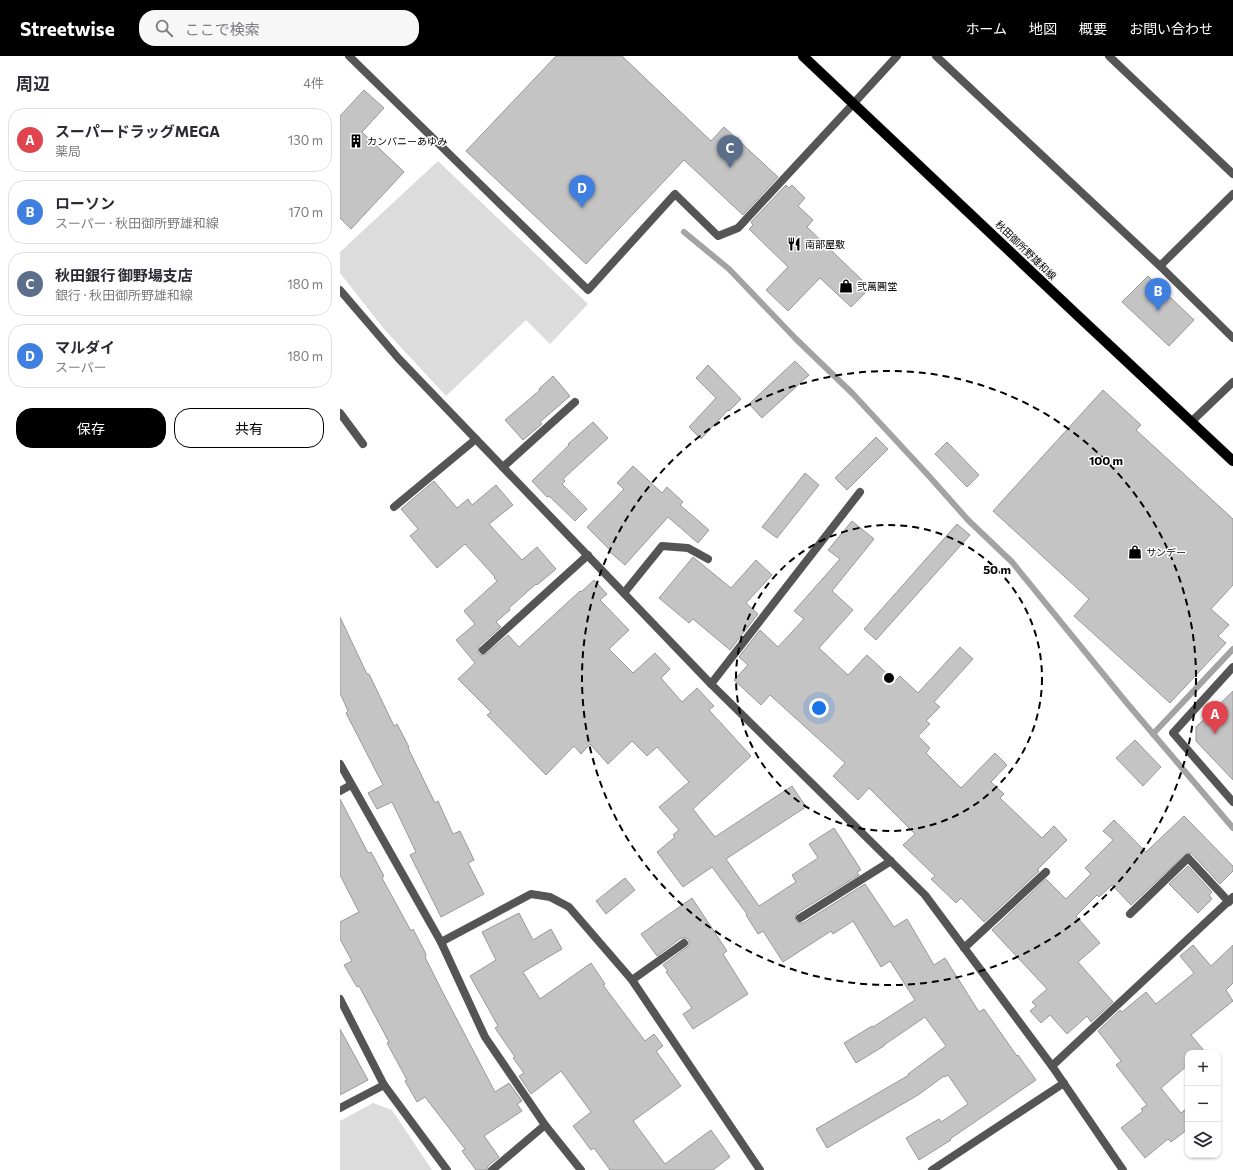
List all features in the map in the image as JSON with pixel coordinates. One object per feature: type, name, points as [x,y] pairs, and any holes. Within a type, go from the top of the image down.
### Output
[{"type":"main road","name":"秋田御所野雄和線","points":[[803,56],[1233,461]]},
{"type":"street","points":[[349,56],[588,290],[675,194],[718,236],[738,228],[897,56]]},
{"type":"street","points":[[936,56],[1160,266],[1233,338]]},
{"type":"street","points":[[1109,56],[1233,174]]},
{"type":"street","points":[[1160,266],[1233,194]]},
{"type":"street","points":[[340,290],[399,359],[711,684],[925,895],[1052,1066],[1123,1170]]},
{"type":"street","points":[[1191,422],[1233,382]]},
{"type":"street","points":[[503,467],[575,402]]},
{"type":"street","points":[[340,413],[363,444]]},
{"type":"street","points":[[394,507],[476,439]]},
{"type":"street","points":[[711,684],[860,492]]},
{"type":"street","points":[[624,593],[662,546],[688,548],[708,559]]},
{"type":"street","points":[[483,650],[588,555]]},
{"type":"street","points":[[1233,667],[1173,734],[1233,802]]},
{"type":"street","points":[[340,764],[441,942],[485,1037],[546,1125],[581,1170]]},
{"type":"street","points":[[340,791],[351,785]]},
{"type":"street","points":[[1052,1066],[1231,900],[1188,858],[1130,914]]},
{"type":"street","points":[[800,918],[890,861]]},
{"type":"street","points":[[964,948],[1046,872]]},
{"type":"street","points":[[441,942],[531,894],[550,897],[569,907],[632,980],[755,1160],[760,1170]]},
{"type":"street","points":[[632,980],[684,943]]},
{"type":"street","points":[[340,999],[384,1085],[447,1170]]},
{"type":"street","points":[[932,1170],[1064,1083]]},
{"type":"street","points":[[340,1108],[384,1085]]},
{"type":"street","points":[[492,1170],[546,1125]]},
{"type":"shaded area","points":[[438,161],[588,304],[550,344],[526,320],[446,396],[384,329],[340,273],[340,252]]},
{"type":"shaded area","points":[[373,1103],[392,1110],[432,1170],[340,1170],[340,1121]]},
{"type":"building","points":[[556,56],[622,56],[711,141],[724,127],[778,177],[743,215],[684,160],[586,264],[466,151]]},
{"type":"building","name":"カンパニーあゆみ","points":[[364,90],[384,108],[362,132],[404,172],[351,229],[340,218],[340,116]]},
{"type":"building","name":"南部屋敷","points":[[786,185],[789,188],[792,185],[805,198],[798,206],[813,220],[807,227],[862,280],[860,282],[868,290],[851,307],[820,278],[788,311],[766,290],[788,267],[749,229],[753,225],[751,222]]},
{"type":"building","points":[[1148,276],[1194,320],[1169,346],[1122,302]]},
{"type":"building","points":[[795,361],[809,375],[762,418],[749,404]]},
{"type":"building","points":[[708,365],[741,399],[729,411],[728,410],[701,439],[689,427],[716,398],[696,378]]},
{"type":"building","points":[[553,376],[570,396],[540,422],[542,424],[523,440],[505,420],[540,390],[539,389]]},
{"type":"building","name":"サンデー","points":[[1103,390],[1141,425],[1136,430],[1233,519],[1233,585],[1211,609],[1229,625],[1218,636],[1226,643],[1170,703],[1074,616],[1089,599],[993,511]]},
{"type":"building","points":[[593,422],[608,438],[563,479],[565,481],[562,484],[587,509],[575,521],[549,496],[547,497],[532,481],[569,445],[568,444]]},
{"type":"building","points":[[876,437],[888,449],[847,490],[835,478]]},
{"type":"building","points":[[947,442],[979,475],[967,487],[935,454]]},
{"type":"building","points":[[633,466],[662,493],[667,487],[683,502],[680,505],[709,530],[698,543],[668,517],[625,565],[610,552],[611,551],[587,527],[624,489],[617,483]]},
{"type":"building","points":[[805,473],[819,485],[777,538],[762,527]]},
{"type":"building","points":[[434,481],[457,508],[468,499],[472,505],[496,485],[513,505],[489,524],[522,560],[537,547],[556,569],[537,585],[536,584],[496,622],[501,627],[479,646],[479,654],[486,654],[508,635],[519,647],[594,580],[607,594],[600,600],[629,630],[609,649],[633,673],[655,653],[670,669],[661,678],[682,702],[697,688],[714,706],[709,710],[751,756],[693,809],[715,837],[792,786],[806,807],[726,859],[759,906],[796,882],[792,875],[818,858],[809,844],[834,828],[861,870],[857,872],[859,875],[797,913],[795,918],[796,921],[803,923],[865,884],[894,927],[907,919],[934,965],[945,958],[979,1012],[984,1009],[1036,1080],[950,1139],[951,1140],[919,1160],[906,1138],[939,1119],[941,1122],[968,1104],[948,1075],[945,1077],[944,1076],[918,1095],[827,1148],[816,1129],[909,1075],[908,1074],[946,1046],[925,1017],[884,1046],[856,1063],[844,1043],[872,1026],[873,1027],[915,1000],[890,961],[881,967],[853,921],[833,934],[831,931],[783,962],[763,931],[758,934],[746,915],[747,914],[712,867],[683,887],[657,852],[675,837],[673,835],[679,830],[659,807],[689,782],[657,747],[647,756],[632,741],[608,764],[590,744],[581,754],[574,746],[546,775],[487,715],[491,712],[458,679],[475,663],[456,640],[475,624],[464,611],[497,581],[465,544],[437,568],[410,536],[418,529],[401,509]]},
{"type":"building","points":[[852,521],[874,539],[832,591],[853,610],[819,648],[848,675],[867,655],[895,681],[900,676],[918,693],[960,647],[973,659],[934,702],[940,707],[926,721],[930,724],[918,736],[930,748],[926,753],[961,788],[995,753],[1007,765],[991,782],[1004,794],[1000,798],[1042,838],[1054,826],[1067,840],[1037,870],[1039,871],[984,922],[961,898],[956,903],[931,879],[935,876],[903,845],[915,834],[869,788],[858,800],[833,776],[845,763],[770,695],[761,705],[734,680],[748,665],[739,657],[760,630],[778,647],[804,619],[794,611],[840,559],[828,550]]},
{"type":"building","points":[[957,524],[970,535],[876,640],[864,629]]},
{"type":"building","points":[[693,557],[731,588],[756,560],[772,575],[746,603],[758,614],[730,650],[693,619],[689,623],[659,598]]},
{"type":"building","points":[[340,617],[394,726],[397,724],[409,747],[408,748],[435,803],[438,801],[453,834],[460,831],[474,860],[468,863],[484,894],[441,917],[410,855],[416,852],[392,802],[377,809],[368,793],[383,785],[346,713],[348,711],[340,693]]},
{"type":"building","points":[[1233,691],[1233,780],[1196,741],[1196,727]]},
{"type":"building","points":[[1135,740],[1161,767],[1143,786],[1116,758]]},
{"type":"building","points":[[340,799],[368,853],[371,852],[384,876],[382,878],[411,931],[413,929],[441,989],[495,1092],[509,1083],[522,1101],[517,1104],[522,1111],[484,1136],[499,1157],[488,1166],[487,1170],[476,1170],[462,1151],[465,1149],[425,1097],[417,1102],[387,1043],[389,1042],[359,986],[357,987],[344,965],[352,961],[340,939],[340,922],[359,912],[340,875]]},
{"type":"building","points":[[1184,816],[1233,866],[1233,871],[1220,884],[1192,854],[1187,853],[1131,905],[1112,885],[1099,897],[1097,895],[1076,916],[1100,943],[1078,962],[1113,1002],[1091,1022],[1087,1016],[1067,1034],[1050,1015],[1041,1023],[1030,1011],[1036,1006],[1032,1002],[1047,989],[992,930],[1046,879],[1066,899],[1091,874],[1085,868],[1113,840],[1103,831],[1114,820],[1146,852]]},
{"type":"building","points":[[1188,866],[1212,892],[1209,895],[1212,899],[1198,913],[1169,884]]},
{"type":"building","points":[[625,878],[635,890],[606,914],[596,901]]},
{"type":"building","points":[[692,898],[727,951],[723,954],[748,994],[693,1029],[683,1014],[692,1008],[666,972],[668,971],[663,965],[687,947],[689,945],[689,940],[686,938],[681,938],[657,956],[641,934]]},
{"type":"building","points":[[519,913],[533,940],[551,929],[562,949],[523,972],[540,999],[591,963],[605,984],[603,985],[645,1041],[654,1034],[663,1046],[656,1051],[681,1086],[633,1121],[665,1164],[711,1130],[730,1157],[713,1170],[610,1170],[594,1148],[591,1150],[573,1126],[591,1112],[561,1071],[531,1094],[519,1076],[524,1073],[495,1028],[498,1026],[470,976],[496,960],[482,932]]},
{"type":"building","points":[[1193,945],[1211,966],[1233,945],[1233,983],[1226,990],[1233,1001],[1191,1035],[1204,1050],[1185,1050],[1185,1068],[1161,1088],[1181,1113],[1185,1110],[1185,1131],[1171,1142],[1168,1139],[1145,1158],[1121,1128],[1143,1111],[1141,1109],[1147,1105],[1116,1065],[1121,1061],[1098,1031],[1120,1010],[1122,1012],[1146,992],[1156,1004],[1194,973],[1180,956]]},
{"type":"building","points":[[340,1029],[368,1080],[340,1095]]},
{"type":"waterway","points":[[684,232],[729,269],[796,339],[853,394],[968,520],[1012,562],[1126,702],[1233,828]]},
{"type":"waterway","points":[[1153,734],[1233,649]]},
{"type":"place","name":"カンパニーあゆみ","points":[[356,141]]},
{"type":"place","name":"秋田銀行 御野場支店","points":[[730,168]]},
{"type":"place","name":"マルダイ","points":[[582,208]]},
{"type":"place","name":"南部屋敷","points":[[794,244]]},
{"type":"place","name":"弐萬圓堂","points":[[846,286]]},
{"type":"place","name":"ローソン","points":[[1158,311]]},
{"type":"place","name":"サンデー","points":[[1135,552]]},
{"type":"place","name":"スーパードラッグMEGA","points":[[1215,734]]}]
